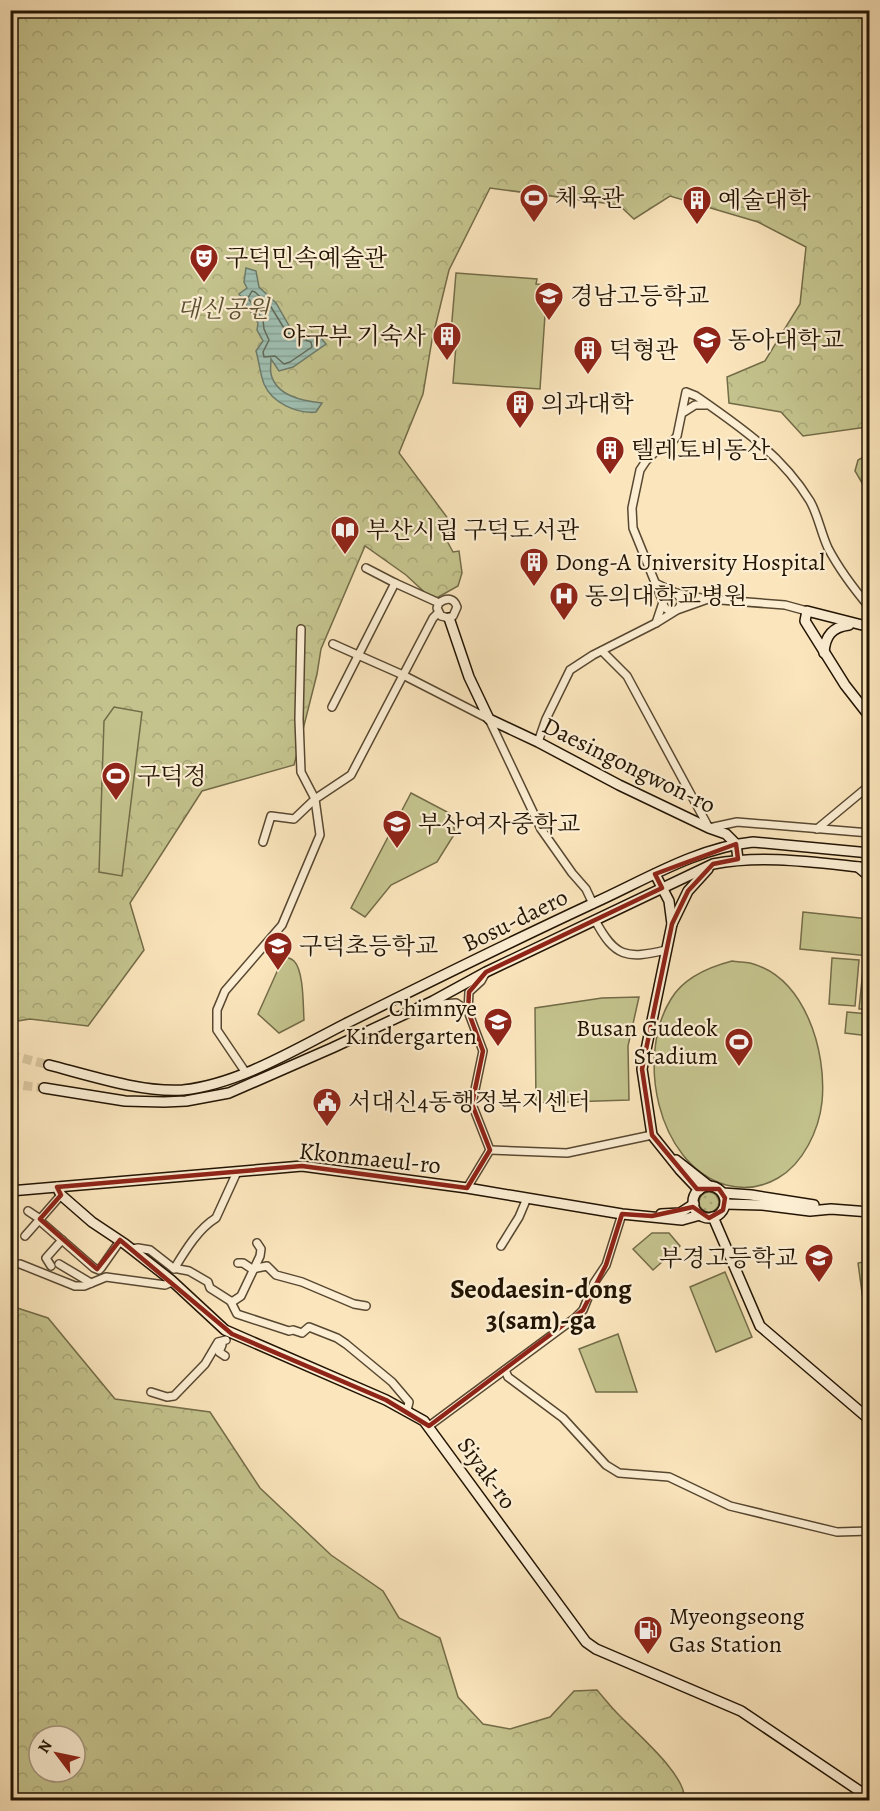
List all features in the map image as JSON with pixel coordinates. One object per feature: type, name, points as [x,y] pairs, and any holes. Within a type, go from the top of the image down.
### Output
[{"type":"main road","points":[[859,626],[807,611],[805,621],[824,653],[870,717]]},
{"type":"main road","name":"Daesingongwon-ro","points":[[449,618],[469,677],[489,718],[619,784],[726,834],[736,844]]},
{"type":"main road","points":[[824,653],[825,641],[834,630],[845,625],[870,627]]},
{"type":"main road","name":"Bosu-daero","points":[[49,1065],[135,1086],[162,1089],[183,1090],[224,1081],[246,1073],[655,874],[707,851],[753,842],[870,853]]},
{"type":"main road","points":[[736,844],[738,859]]},
{"type":"main road","name":"Bosu-daero","points":[[44,1088],[125,1101],[186,1101],[229,1093],[433,1001],[486,972],[713,864],[738,859],[870,868]]},
{"type":"main road","points":[[699,1190],[652,1135],[642,1069],[672,924],[688,891],[713,864]]},
{"type":"main road","points":[[858,867],[870,877]]},
{"type":"main road","points":[[655,874],[669,901],[672,924]]},
{"type":"main road","points":[[671,1158],[709,1186],[723,1193],[725,1204],[719,1215],[713,1217],[759,1326],[870,1420]]},
{"type":"main road","name":"Kkonmaeul-ro","points":[[10,1191],[59,1191],[302,1166],[467,1188],[622,1214],[682,1220],[700,1215],[713,1217]]},
{"type":"main road","points":[[700,1215],[694,1199],[699,1190],[709,1186]]},
{"type":"main road","name":"Siyak-ro","points":[[59,1191],[92,1222],[172,1282],[227,1336],[387,1400],[429,1426],[586,1642],[596,1649],[741,1711],[870,1798]]},
{"type":"main road","points":[[723,1193],[751,1195],[831,1209],[870,1212]]},
{"type":"main road","name":"Kkonmaeul-ro","points":[[652,1216],[662,1213],[680,1213],[694,1204]]},
{"type":"main road","points":[[725,1204],[762,1205],[810,1211],[831,1209]]},
{"type":"street","points":[[677,610],[668,610],[651,576],[633,528],[632,508],[640,470],[651,454],[677,436],[686,392],[696,396],[749,434],[786,467],[811,502],[828,546],[852,588],[870,608]]},
{"type":"street","points":[[682,414],[695,405],[702,404],[712,407]]},
{"type":"street","points":[[366,568],[439,603]]},
{"type":"street","points":[[332,708],[395,583]]},
{"type":"street","points":[[657,584],[676,592],[708,599],[785,605],[807,611]]},
{"type":"street","points":[[656,623],[667,594],[676,592]]},
{"type":"street","points":[[676,592],[682,599],[677,610]]},
{"type":"street","points":[[444,599],[450,599],[455,603],[456,612],[449,618],[441,616],[437,608],[439,603],[444,599]]},
{"type":"street","points":[[538,742],[546,719],[570,670],[677,610],[708,599]]},
{"type":"street","points":[[263,842],[271,816],[294,819],[315,800],[351,775],[433,618],[438,613]]},
{"type":"street","points":[[246,1073],[217,1030],[218,1010],[225,991],[282,925],[320,835],[315,800],[301,772],[299,719],[302,629]]},
{"type":"street","name":"Daesingongwon-ro","points":[[333,644],[403,675],[489,718],[541,829],[586,889],[593,904]]},
{"type":"street","points":[[602,651],[627,676],[709,828],[737,822],[870,833]]},
{"type":"street","points":[[817,829],[870,785]]},
{"type":"street","name":"Bosu-daero","points":[[595,920],[614,948],[629,956],[666,950]]},
{"type":"street","points":[[486,972],[470,992],[468,1011],[483,1051],[472,1104],[490,1150]]},
{"type":"street","points":[[433,1001],[441,1004],[456,1003],[468,1011]]},
{"type":"street","points":[[490,1150],[567,1153],[652,1135]]},
{"type":"street","points":[[467,1188],[490,1150]]},
{"type":"street","points":[[174,1269],[186,1248],[210,1221],[216,1218],[237,1172]]},
{"type":"street","points":[[26,1236],[59,1191]]},
{"type":"street","points":[[501,1246],[519,1217],[526,1198]]},
{"type":"street","points":[[28,1210],[99,1270],[120,1241]]},
{"type":"street","points":[[429,1426],[583,1310],[594,1283],[606,1265],[622,1214]]},
{"type":"street","points":[[51,1266],[46,1258],[62,1240]]},
{"type":"street","points":[[231,1302],[241,1296],[261,1249],[257,1243]]},
{"type":"street","points":[[131,1249],[150,1250],[174,1269],[189,1271],[208,1282],[210,1288],[231,1302],[239,1315],[287,1331],[302,1333],[309,1327],[337,1338],[392,1382],[409,1400],[406,1411]]},
{"type":"street","points":[[238,1263],[243,1263],[252,1269],[267,1266],[276,1275],[302,1282],[354,1304],[366,1306]]},
{"type":"street","points":[[20,1264],[75,1286],[84,1286],[106,1277],[165,1285],[172,1282]]},
{"type":"street","points":[[59,1264],[91,1283]]},
{"type":"street","points":[[306,1321],[316,1327],[316,1330]]},
{"type":"street","points":[[225,1356],[219,1354],[219,1350],[227,1336]]},
{"type":"street","points":[[151,1392],[167,1397],[174,1396],[211,1357],[218,1342],[227,1336]]},
{"type":"street","points":[[504,1370],[508,1377],[563,1418],[606,1465],[619,1473],[669,1477],[730,1506],[837,1532],[870,1531]]},
{"type":"street","points":[[855,1530],[870,1537]]},
{"type":"highlighted area","points":[[736,844],[738,859],[713,864],[688,891],[672,924],[642,1069],[652,1135],[697,1189],[719,1189],[725,1198],[723,1210],[709,1218],[693,1207],[652,1216],[622,1214],[606,1265],[583,1310],[429,1426],[386,1400],[232,1334],[120,1240],[97,1269],[40,1219],[61,1195],[57,1187],[302,1166],[467,1188],[490,1150],[472,1104],[483,1051],[468,1011],[469,992],[486,972],[662,888],[655,874]]},
{"type":"green space","name":"대신공원","points":[[11,11],[869,11],[869,429],[867,427],[803,436],[781,412],[729,403],[727,377],[765,361],[800,304],[806,247],[758,222],[670,196],[634,219],[619,205],[490,188],[449,270],[432,340],[423,394],[399,453],[452,524],[446,539],[453,552],[459,551],[462,573],[458,586],[433,600],[406,575],[365,546],[321,649],[294,765],[202,791],[130,903],[144,950],[88,1026],[30,1019],[11,1022]]},
{"type":"green space","points":[[456,273],[537,279],[536,284],[547,285],[540,389],[453,383],[456,345],[450,344]]},
{"type":"green space","points":[[869,454],[869,495],[855,471],[858,460]]},
{"type":"green space","name":"구덕정","points":[[114,707],[142,712],[122,876],[99,872],[104,721]]},
{"type":"green space","points":[[411,793],[451,814],[455,833],[437,862],[391,885],[365,917],[351,908]]},
{"type":"green space","points":[[803,912],[869,919],[869,956],[800,949]]},
{"type":"green space","points":[[284,956],[294,961],[300,972],[304,1020],[279,1033],[258,1014]]},
{"type":"green space","points":[[832,958],[859,960],[855,1006],[829,1004]]},
{"type":"green space","points":[[864,960],[869,960],[869,1009],[859,1009]]},
{"type":"green space","name":"Busan Gudeok Stadium","points":[[732,961],[750,963],[769,971],[785,983],[798,1000],[816,1039],[823,1082],[822,1102],[817,1124],[802,1155],[787,1172],[778,1178],[753,1187],[726,1185],[702,1173],[683,1155],[669,1132],[659,1105],[655,1077],[655,1049],[660,1022],[676,991],[698,974]]},
{"type":"green space","points":[[639,997],[628,1046],[629,1100],[536,1103],[535,1008],[602,998]]},
{"type":"green space","points":[[847,1012],[869,1014],[869,1036],[845,1033]]},
{"type":"green space","points":[[705,1192],[713,1192],[719,1198],[719,1206],[713,1212],[705,1212],[699,1206],[699,1198]]},
{"type":"green space","points":[[652,1233],[669,1233],[680,1246],[653,1270],[633,1249]]},
{"type":"green space","points":[[870,1261],[869,1344],[858,1263]]},
{"type":"green space","points":[[725,1272],[752,1337],[716,1352],[690,1287]]},
{"type":"green space","points":[[11,1306],[48,1318],[115,1399],[210,1412],[260,1488],[331,1555],[383,1591],[399,1618],[440,1638],[458,1697],[483,1724],[510,1729],[550,1717],[574,1691],[597,1690],[669,1767],[683,1790],[684,1800],[11,1800]]},
{"type":"green space","points":[[618,1334],[637,1392],[596,1392],[579,1349]]},
{"type":"water","points":[[246,268],[256,271],[259,287],[276,303],[291,329],[321,338],[326,344],[293,367],[279,371],[271,359],[271,374],[278,388],[299,399],[322,403],[316,412],[301,411],[286,406],[273,397],[264,384],[256,351],[263,341],[257,330],[258,323],[239,294],[247,288],[244,282]]},
{"type":"tunnel","points":[[10,1055],[49,1065]]},
{"type":"tunnel","points":[[10,1084],[44,1088]]},
{"type":"place","name":"체육관","points":[[534,224]]},
{"type":"place","name":"예술대학","points":[[697,226]]},
{"type":"place","name":"구덕민속예술관","points":[[204,284]]},
{"type":"place","name":"경남고등학교","points":[[549,322]]},
{"type":"place","name":"야구부 기숙사","points":[[447,362]]},
{"type":"place","name":"동아대학교","points":[[707,366]]},
{"type":"place","name":"덕형관","points":[[588,376]]},
{"type":"place","name":"의과대학","points":[[520,430]]},
{"type":"place","name":"텔레토비동산","points":[[610,476]]},
{"type":"place","name":"부산시립 구덕도서관","points":[[345,556]]},
{"type":"place","name":"Dong-A University Hospital","points":[[534,588]]},
{"type":"place","name":"동의대학교병원","points":[[564,622]]},
{"type":"place","name":"구덕정","points":[[116,802]]},
{"type":"place","name":"부산여자중학교","points":[[397,850]]},
{"type":"place","name":"구덕초등학교","points":[[278,972]]},
{"type":"place","name":"Chimnye Kindergarten","points":[[498,1048]]},
{"type":"place","name":"Busan Gudeok Stadium","points":[[739,1068]]},
{"type":"place","name":"서대신4동행정복지센터","points":[[327,1128]]},
{"type":"place","name":"부경고등학교","points":[[819,1284]]},
{"type":"place","name":"Myeongseong Gas Station","points":[[648,1656]]},
{"type":"district","name":"Seodaesin-dong 3(sam)-ga","points":[[541,1304]]}]
